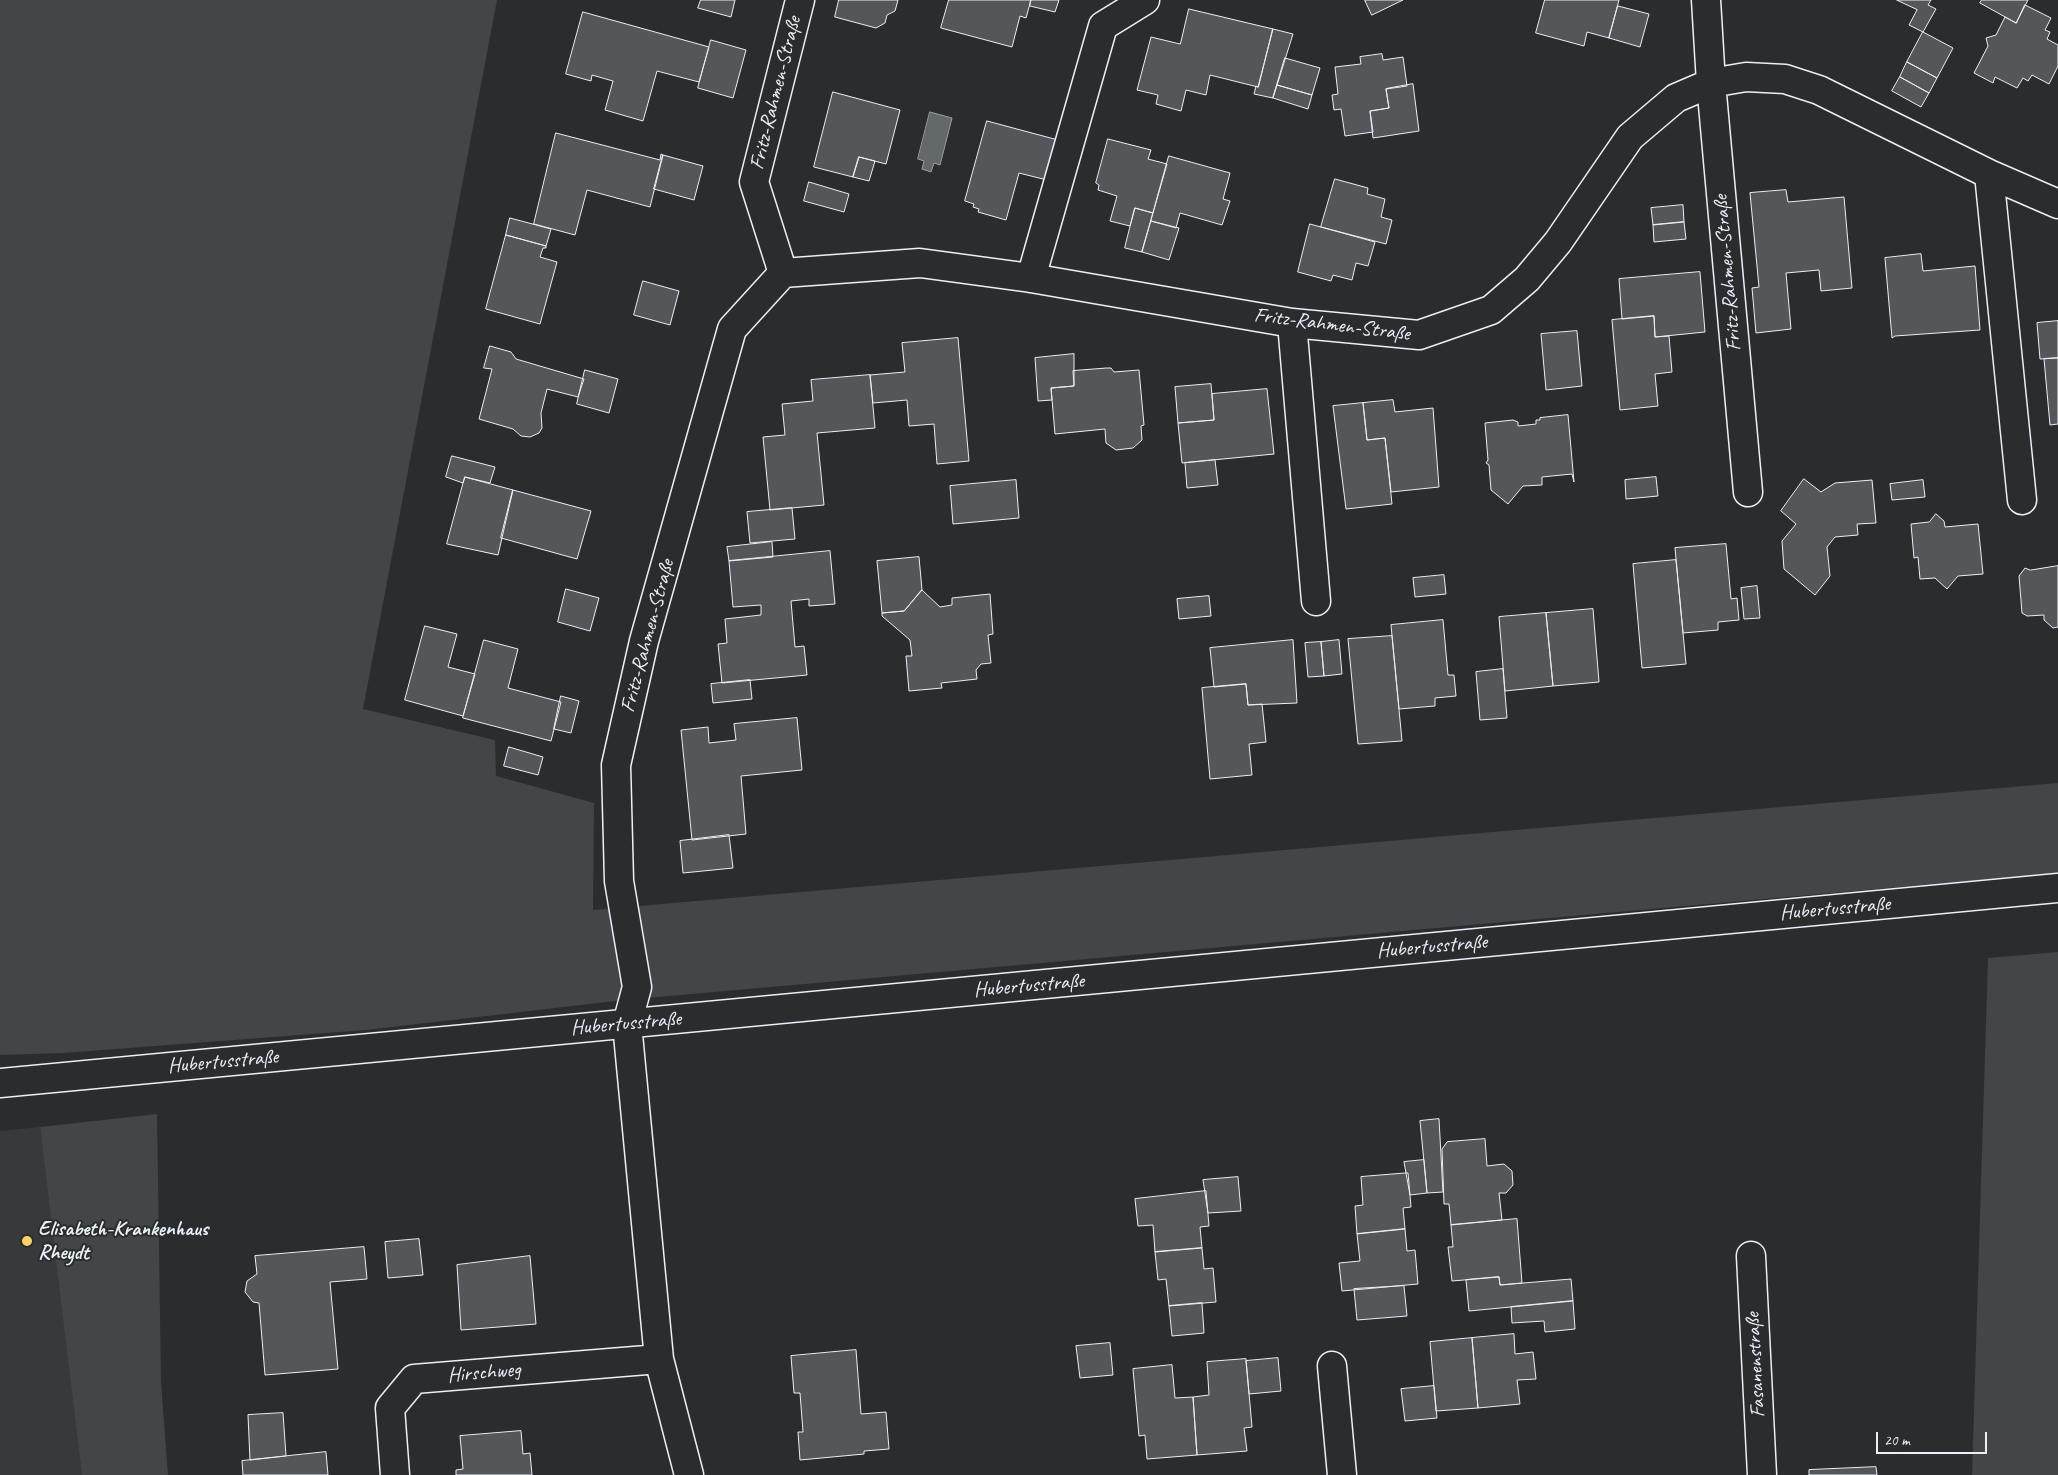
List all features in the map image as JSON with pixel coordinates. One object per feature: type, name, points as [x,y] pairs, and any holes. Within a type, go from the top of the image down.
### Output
[{"type":"street","name":"Fritz-Rahmen-Straße","points":[[783,272],[754,182],[800,0]]},
{"type":"street","name":"Fritz-Rahmen-Straße","points":[[1706,0],[1711,84],[1748,492]]},
{"type":"street","points":[[1031,278],[1103,26],[1141,1]]},
{"type":"street","name":"Fritz-Rahmen-Straße","points":[[627,1024],[637,987],[619,881],[616,765],[644,641],[732,329],[783,272],[920,263],[1031,278],[1292,323],[1419,335],[1491,310],[1527,279],[1558,242],[1630,137],[1676,98],[1711,84],[1746,77],[1785,79],[1819,90],[1868,112],[1989,174],[2058,204]]},
{"type":"street","points":[[1989,174],[2022,500]]},
{"type":"street","points":[[1292,323],[1316,601]]},
{"type":"street","name":"Hubertusstraße","points":[[0,1083],[2058,888]]},
{"type":"street","points":[[627,1024],[659,1359],[688,1475]]},
{"type":"street","name":"Fasanenstraße","points":[[1751,1256],[1762,1475]]},
{"type":"street","name":"Hirschweg","points":[[395,1475],[390,1408],[414,1379],[659,1359]]},
{"type":"street","points":[[1332,1366],[1342,1475]]},
{"type":"shaded area","points":[[0,0],[497,0],[363,709],[495,740],[496,776],[594,803],[593,910],[2058,783],[2058,873],[624,1000],[366,1030],[63,1053],[0,1055]]},
{"type":"shaded area","points":[[930,112],[952,118],[940,165],[934,163],[931,172],[922,169],[924,161],[918,159]]},
{"type":"shaded area","points":[[2058,952],[2058,1475],[1972,1475],[1988,958]]},
{"type":"shaded area","points":[[157,1114],[161,1382],[168,1475],[82,1475],[40,1127]]},
{"type":"shaded area","name":"Elisabeth-Krankenhaus Rheydt","points":[[40,1127],[82,1475],[0,1475],[0,1131]]},
{"type":"building","points":[[701,0],[735,0],[731,17],[698,8]]},
{"type":"building","points":[[839,0],[898,0],[895,11],[887,15],[885,23],[876,28],[835,17]]},
{"type":"building","points":[[949,0],[1031,0],[1026,18],[1020,16],[1012,47],[941,28]]},
{"type":"building","points":[[1031,0],[1059,0],[1055,12],[1030,6]]},
{"type":"building","points":[[1365,0],[1403,0],[1372,15]]},
{"type":"building","points":[[1545,0],[1619,0],[1609,38],[1587,32],[1584,46],[1536,33]]},
{"type":"building","points":[[1897,0],[1931,0],[1928,5],[1936,9],[1923,32],[1909,25],[1917,10]]},
{"type":"building","points":[[1982,0],[2028,0],[2016,23],[1980,3]]},
{"type":"building","points":[[2025,5],[2051,18],[2045,30],[2050,32],[2047,39],[2058,45],[2058,66],[2049,84],[2032,75],[2028,81],[2023,78],[2017,88],[1995,77],[1993,83],[1974,73],[1988,46],[1986,38],[1996,35],[2005,17],[2016,23]]},
{"type":"building","points":[[1618,6],[1649,14],[1640,47],[1609,38]]},
{"type":"building","points":[[1189,9],[1273,29],[1258,87],[1210,75],[1206,95],[1186,90],[1181,111],[1156,104],[1158,95],[1137,90],[1151,37],[1180,44]]},
{"type":"building","points":[[583,12],[709,47],[699,82],[657,71],[643,121],[605,110],[613,81],[592,75],[591,81],[566,74]]},
{"type":"building","points":[[1273,29],[1293,34],[1273,98],[1254,94],[1256,86],[1258,87]]},
{"type":"building","points":[[1923,32],[1953,48],[1937,78],[1907,62]]},
{"type":"building","points":[[711,40],[746,50],[733,98],[698,88]]},
{"type":"building","points":[[1382,54],[1383,60],[1403,57],[1407,86],[1386,89],[1389,108],[1370,111],[1373,132],[1345,136],[1341,109],[1334,110],[1332,95],[1338,94],[1335,67],[1361,64],[1360,57]]},
{"type":"building","points":[[1285,58],[1320,68],[1312,95],[1277,85]]},
{"type":"building","points":[[1907,62],[1937,78],[1929,93],[1900,77]]},
{"type":"building","points":[[1900,77],[1929,93],[1921,107],[1892,91]]},
{"type":"building","points":[[1413,84],[1419,131],[1373,138],[1370,111],[1389,108],[1386,89]]},
{"type":"building","points":[[1277,85],[1312,95],[1308,109],[1273,98]]},
{"type":"building","points":[[833,92],[900,110],[886,164],[859,157],[853,177],[814,167]]},
{"type":"building","points":[[987,121],[1058,140],[1047,180],[1019,173],[1006,220],[978,212],[979,209],[973,207],[974,204],[965,201]]},
{"type":"building","points":[[556,133],[660,160],[661,154],[663,155],[650,207],[587,190],[575,235],[534,224]]},
{"type":"building","points":[[1108,139],[1151,150],[1148,159],[1167,164],[1153,213],[1135,208],[1130,226],[1110,221],[1117,196],[1098,190],[1099,185],[1096,183]]},
{"type":"building","points":[[663,155],[703,166],[694,200],[654,189]]},
{"type":"building","points":[[1169,156],[1230,173],[1223,199],[1230,201],[1222,225],[1180,213],[1176,228],[1151,221]]},
{"type":"building","points":[[859,157],[875,161],[869,181],[853,177]]},
{"type":"building","points":[[1335,179],[1368,188],[1367,194],[1385,199],[1381,217],[1392,220],[1386,244],[1321,227]]},
{"type":"building","points":[[809,182],[849,194],[844,212],[804,201]]},
{"type":"building","points":[[1786,190],[1788,202],[1844,197],[1852,288],[1821,291],[1819,270],[1786,273],[1791,329],[1756,333],[1752,288],[1759,287],[1750,193]]},
{"type":"building","points":[[1683,205],[1684,222],[1653,225],[1651,208]]},
{"type":"building","points":[[1135,208],[1153,213],[1142,252],[1125,248]]},
{"type":"building","points":[[510,218],[551,229],[546,246],[506,235]]},
{"type":"building","points":[[1151,221],[1179,228],[1169,260],[1142,252]]},
{"type":"building","points":[[1684,222],[1686,239],[1654,242],[1653,225]]},
{"type":"building","points":[[1310,224],[1375,242],[1368,266],[1356,263],[1352,280],[1333,275],[1331,281],[1298,272]]},
{"type":"building","points":[[506,235],[546,246],[546,248],[543,248],[540,257],[557,262],[540,324],[486,309]]},
{"type":"building","points":[[1921,254],[1923,271],[1975,266],[1980,330],[1895,336],[1892,338],[1885,258]]},
{"type":"building","points":[[1700,272],[1705,332],[1655,337],[1654,316],[1622,319],[1619,279]]},
{"type":"building","points":[[643,281],[679,291],[670,325],[634,315]]},
{"type":"building","points":[[1654,316],[1655,337],[1669,336],[1672,372],[1655,374],[1658,406],[1620,410],[1612,320]]},
{"type":"building","points":[[2058,321],[2058,358],[2040,359],[2037,323]]},
{"type":"building","points":[[1577,331],[1582,386],[1546,390],[1541,334]]},
{"type":"building","points":[[958,338],[969,461],[937,464],[934,424],[909,426],[907,400],[873,403],[870,375],[905,372],[902,343]]},
{"type":"building","points":[[490,346],[511,352],[516,359],[584,379],[578,397],[547,389],[541,413],[542,428],[539,433],[530,437],[521,436],[513,429],[479,419],[492,369],[484,368]]},
{"type":"building","points":[[1074,354],[1074,386],[1051,388],[1052,400],[1038,401],[1035,358]]},
{"type":"building","points":[[2058,358],[2058,424],[2050,425],[2044,359]]},
{"type":"building","points":[[1111,368],[1114,372],[1139,370],[1144,425],[1141,426],[1142,440],[1133,448],[1116,450],[1106,443],[1105,429],[1055,434],[1051,388],[1074,386],[1073,371]]},
{"type":"building","points":[[585,370],[618,379],[609,413],[577,404]]},
{"type":"building","points":[[870,375],[875,428],[817,433],[824,505],[770,510],[763,437],[785,435],[782,404],[813,401],[811,380]]},
{"type":"building","points":[[1211,384],[1214,420],[1178,423],[1175,387]]},
{"type":"building","points":[[1267,389],[1274,454],[1182,463],[1178,423],[1214,420],[1212,394]]},
{"type":"building","points":[[1393,400],[1395,412],[1433,408],[1439,487],[1391,492],[1385,438],[1367,440],[1363,403]]},
{"type":"building","points":[[1363,403],[1367,440],[1385,438],[1392,504],[1346,509],[1333,406]]},
{"type":"building","points":[[1568,415],[1574,482],[1572,474],[1542,477],[1542,485],[1523,486],[1508,504],[1491,490],[1489,465],[1486,463],[1488,460],[1485,423],[1513,420],[1518,422],[1518,426],[1536,424],[1536,420],[1540,420],[1540,418]]},
{"type":"building","points":[[452,456],[495,467],[490,483],[465,477],[463,483],[446,477]]},
{"type":"building","points":[[1215,460],[1218,485],[1187,488],[1185,463]]},
{"type":"building","points":[[465,477],[513,490],[498,555],[447,544]]},
{"type":"building","points":[[1656,477],[1658,496],[1626,499],[1625,480]]},
{"type":"building","points":[[1804,479],[1821,492],[1835,483],[1872,480],[1876,523],[1857,524],[1858,535],[1835,537],[1827,547],[1830,576],[1815,595],[1784,569],[1782,541],[1796,524],[1781,511]]},
{"type":"building","points":[[1016,480],[1019,518],[953,524],[950,486]]},
{"type":"building","points":[[1923,480],[1925,497],[1892,500],[1890,484]]},
{"type":"building","points":[[513,490],[591,511],[577,559],[501,538]]},
{"type":"building","points":[[792,508],[795,539],[750,543],[747,512]]},
{"type":"building","points":[[1936,514],[1944,521],[1945,527],[1978,524],[1983,574],[1958,576],[1947,589],[1935,578],[1920,579],[1918,557],[1914,558],[1911,524],[1929,522]]},
{"type":"building","points":[[772,542],[773,557],[729,561],[727,547]]},
{"type":"building","points":[[1726,544],[1731,599],[1737,598],[1739,620],[1718,622],[1718,630],[1683,633],[1675,548]]},
{"type":"building","points":[[830,551],[835,604],[809,606],[809,599],[791,601],[795,647],[804,646],[807,675],[722,683],[718,644],[727,643],[725,619],[761,615],[761,605],[733,607],[729,561]]},
{"type":"building","points":[[919,557],[922,590],[904,611],[882,613],[877,561]]},
{"type":"building","points":[[1676,560],[1686,664],[1642,668],[1633,564]]},
{"type":"building","points":[[2058,566],[2058,627],[2053,628],[2044,620],[2044,615],[2027,616],[2022,613],[2019,576],[2025,568],[2030,570]]},
{"type":"building","points":[[1444,575],[1446,594],[1415,597],[1413,578]]},
{"type":"building","points":[[1757,586],[1760,618],[1744,619],[1741,588]]},
{"type":"building","points":[[566,589],[599,598],[590,631],[558,622]]},
{"type":"building","points":[[922,590],[940,607],[952,605],[952,598],[990,594],[993,634],[988,635],[991,663],[981,664],[976,670],[977,679],[941,683],[942,688],[909,691],[906,656],[912,656],[910,640],[882,616],[882,613],[904,611]]},
{"type":"building","points":[[1209,596],[1211,616],[1179,619],[1177,599]]},
{"type":"building","points":[[1593,609],[1599,682],[1553,686],[1546,613]]},
{"type":"building","points":[[1546,613],[1553,686],[1505,691],[1499,617]]},
{"type":"building","points":[[1443,620],[1448,675],[1454,675],[1456,696],[1435,698],[1435,706],[1399,709],[1391,625]]},
{"type":"building","points":[[425,626],[457,634],[448,667],[475,674],[463,716],[405,700]]},
{"type":"building","points":[[1392,636],[1402,741],[1358,744],[1348,639]]},
{"type":"building","points":[[484,640],[518,649],[508,688],[561,702],[551,741],[463,718]]},
{"type":"building","points":[[1293,640],[1297,703],[1248,705],[1246,684],[1214,687],[1210,648]]},
{"type":"building","points":[[1339,640],[1342,674],[1324,676],[1321,642]]},
{"type":"building","points":[[1321,642],[1324,676],[1308,677],[1305,643]]},
{"type":"building","points":[[1503,669],[1507,718],[1480,720],[1476,672]]},
{"type":"building","points":[[750,680],[752,699],[713,703],[711,684]]},
{"type":"building","points":[[1246,684],[1248,705],[1262,704],[1266,742],[1249,744],[1252,775],[1210,779],[1202,688]]},
{"type":"building","points":[[561,696],[579,701],[571,733],[554,729]]},
{"type":"building","points":[[797,718],[802,770],[741,776],[746,834],[692,840],[681,730],[708,727],[709,743],[736,740],[734,724]]},
{"type":"building","points":[[509,747],[543,757],[538,775],[504,766]]},
{"type":"building","points":[[729,835],[733,868],[683,873],[680,841]]},
{"type":"building","points":[[1439,1119],[1443,1192],[1427,1193],[1420,1121]]},
{"type":"building","points":[[1485,1139],[1487,1166],[1504,1164],[1512,1171],[1513,1185],[1506,1193],[1499,1193],[1502,1220],[1451,1225],[1449,1204],[1444,1204],[1442,1149],[1447,1142]]},
{"type":"building","points":[[1424,1160],[1427,1193],[1410,1195],[1404,1162]]},
{"type":"building","points":[[1408,1173],[1411,1207],[1403,1208],[1405,1229],[1357,1234],[1355,1206],[1363,1205],[1361,1177]]},
{"type":"building","points":[[1238,1177],[1241,1211],[1208,1213],[1203,1180]]},
{"type":"building","points":[[1206,1191],[1209,1226],[1200,1227],[1202,1248],[1155,1252],[1153,1225],[1138,1226],[1135,1199]]},
{"type":"building","points":[[1517,1219],[1522,1283],[1500,1285],[1499,1277],[1452,1281],[1448,1247],[1453,1247],[1451,1225]]},
{"type":"building","points":[[1405,1229],[1407,1251],[1415,1250],[1418,1284],[1342,1291],[1339,1263],[1360,1261],[1357,1234]]},
{"type":"building","points":[[419,1239],[423,1275],[388,1278],[385,1242]]},
{"type":"building","points":[[364,1247],[367,1279],[330,1282],[338,1369],[265,1375],[259,1303],[253,1302],[245,1292],[247,1281],[257,1274],[255,1256]]},
{"type":"building","points":[[1202,1248],[1204,1269],[1213,1268],[1216,1302],[1169,1306],[1166,1279],[1158,1280],[1155,1252]]},
{"type":"building","points":[[530,1256],[536,1324],[461,1330],[457,1265]]},
{"type":"building","points":[[1499,1277],[1500,1285],[1571,1279],[1573,1301],[1469,1311],[1466,1280]]},
{"type":"building","points":[[1404,1286],[1407,1316],[1357,1320],[1354,1289]]},
{"type":"building","points":[[1573,1301],[1575,1329],[1545,1332],[1544,1321],[1512,1323],[1511,1307]]},
{"type":"building","points":[[1202,1303],[1204,1333],[1172,1336],[1169,1306]]},
{"type":"building","points":[[1514,1334],[1515,1354],[1533,1352],[1536,1379],[1517,1380],[1520,1404],[1478,1408],[1472,1338]]},
{"type":"building","points":[[1472,1338],[1478,1408],[1436,1411],[1430,1342]]},
{"type":"building","points":[[1110,1343],[1113,1375],[1080,1378],[1076,1346]]},
{"type":"building","points":[[856,1350],[861,1414],[886,1412],[889,1449],[864,1451],[864,1454],[800,1460],[798,1432],[803,1432],[800,1393],[794,1393],[791,1356]]},
{"type":"building","points":[[1278,1358],[1281,1391],[1249,1394],[1246,1361]]},
{"type":"building","points":[[1246,1359],[1252,1427],[1244,1428],[1247,1451],[1197,1455],[1193,1397],[1209,1395],[1207,1362]]},
{"type":"building","points":[[1172,1365],[1175,1398],[1193,1397],[1197,1455],[1147,1459],[1145,1435],[1139,1436],[1133,1369]]},
{"type":"building","points":[[1434,1386],[1437,1418],[1405,1421],[1401,1389]]},
{"type":"building","points":[[283,1413],[286,1456],[250,1460],[248,1415]]},
{"type":"building","points":[[521,1431],[523,1454],[530,1453],[532,1475],[456,1475],[456,1470],[463,1469],[460,1436]]},
{"type":"building","points":[[326,1452],[328,1475],[243,1475],[242,1461]]},
{"type":"building","points":[[1876,1467],[1877,1475],[1809,1475],[1809,1470]]},
{"type":"place","name":"Elisabeth-Krankenhaus Rheydt","points":[[27,1241]]}]
